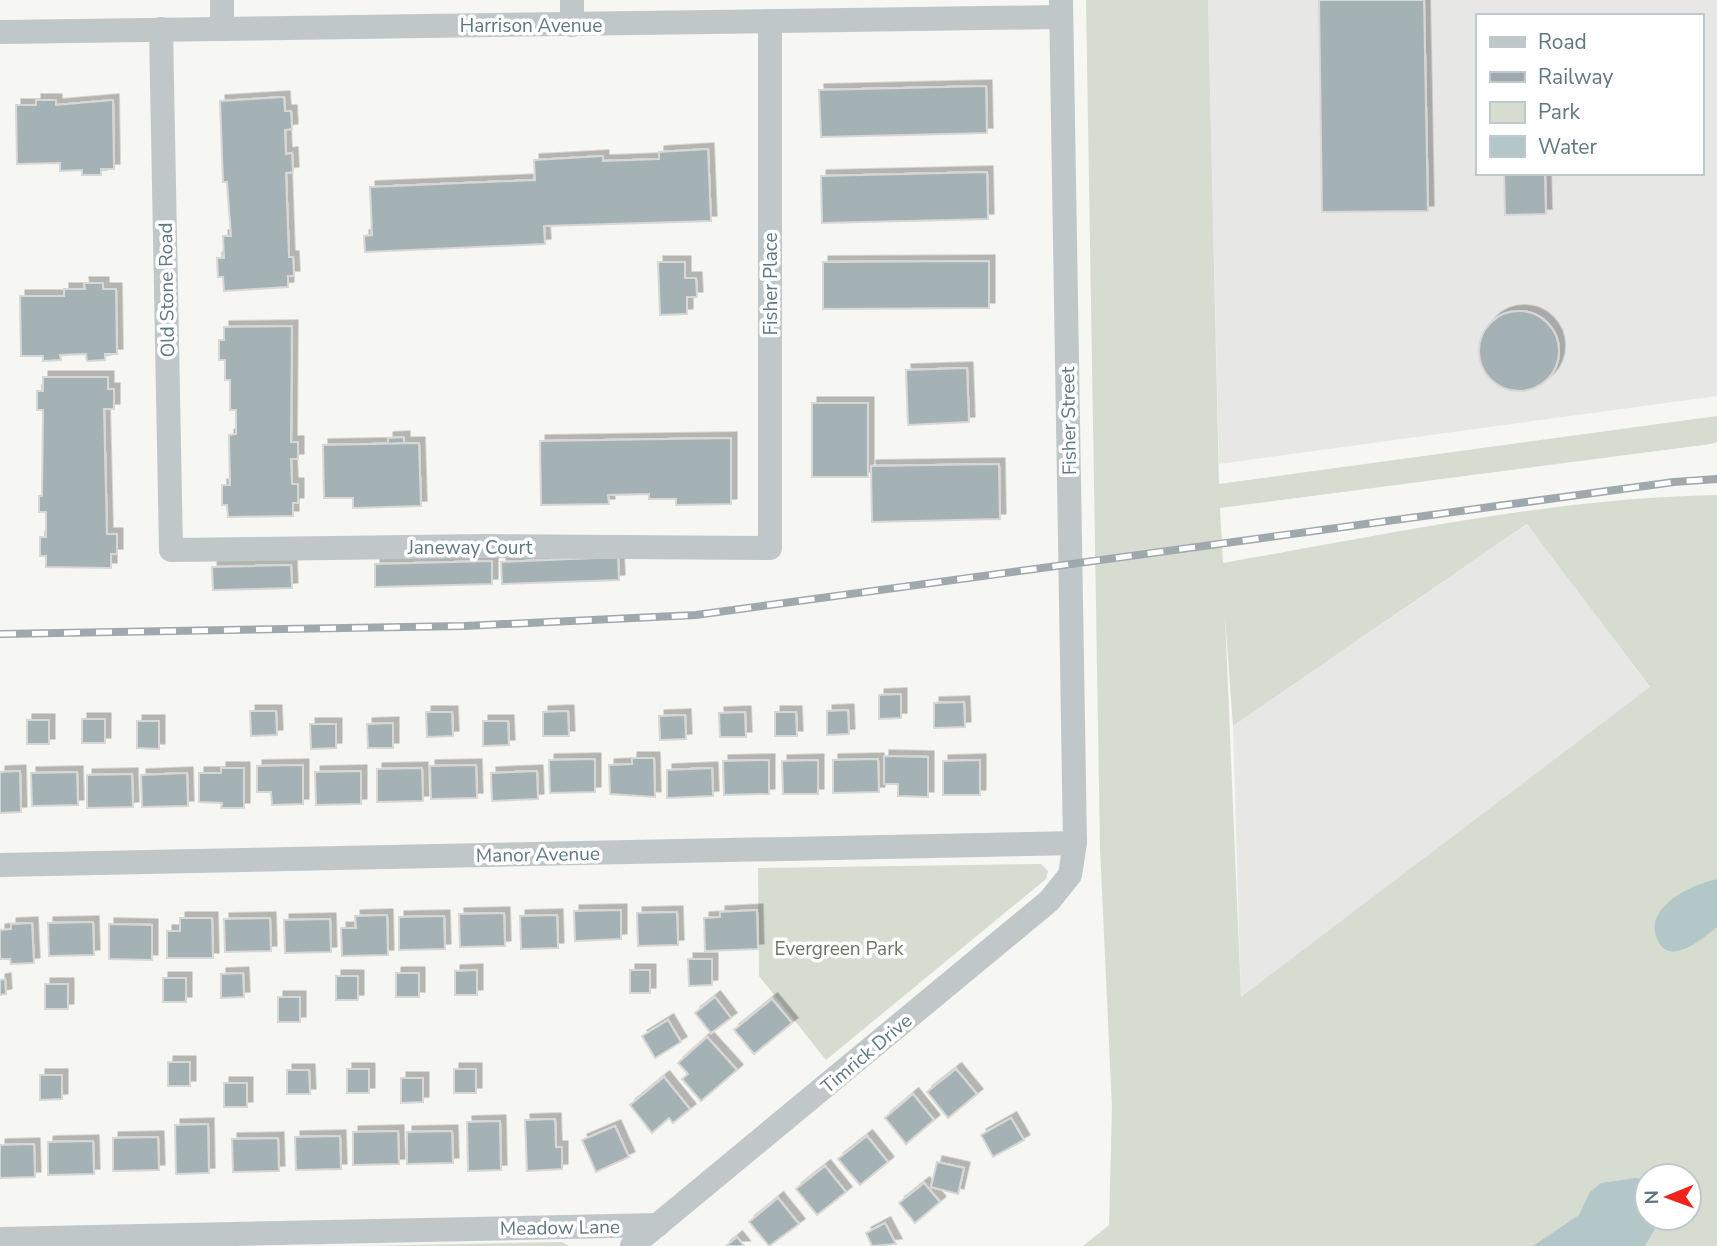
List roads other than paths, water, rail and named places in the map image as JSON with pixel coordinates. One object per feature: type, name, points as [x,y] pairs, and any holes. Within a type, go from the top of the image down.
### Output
[{"type":"street","points":[[222,0],[222,29]]},
{"type":"street","points":[[572,0],[572,25]]},
{"type":"street","name":"Harrison Avenue","points":[[0,32],[770,21],[1061,8]]},
{"type":"street","name":"Fisher Street","points":[[1061,8],[1075,843]]},
{"type":"street","name":"Fisher Place","points":[[770,21],[770,548]]},
{"type":"street","name":"Old Stone Road","points":[[162,29],[171,550]]},
{"type":"street","name":"Janeway Court","points":[[171,550],[486,546],[770,548]]},
{"type":"street","name":"Manor Avenue","points":[[0,865],[1075,843]]},
{"type":"street","name":"Timrick Drive","points":[[632,1246],[1049,901],[1070,875],[1075,843]]},
{"type":"street","name":"Meadow Lane","points":[[0,1239],[658,1225]]},
{"type":"water","points":[[1717,879],[1717,927],[1687,948],[1671,951],[1664,948],[1658,941],[1655,928],[1656,918],[1663,908],[1684,891]]},
{"type":"water","points":[[1633,1178],[1633,1232],[1653,1232],[1645,1246],[1533,1246],[1579,1215],[1590,1192],[1601,1183]]},
{"type":"railway","points":[[0,634],[464,626],[696,615],[1674,482],[1717,479]]},
{"type":"park label","name":"Evergreen Park","points":[[839,948]]}]
